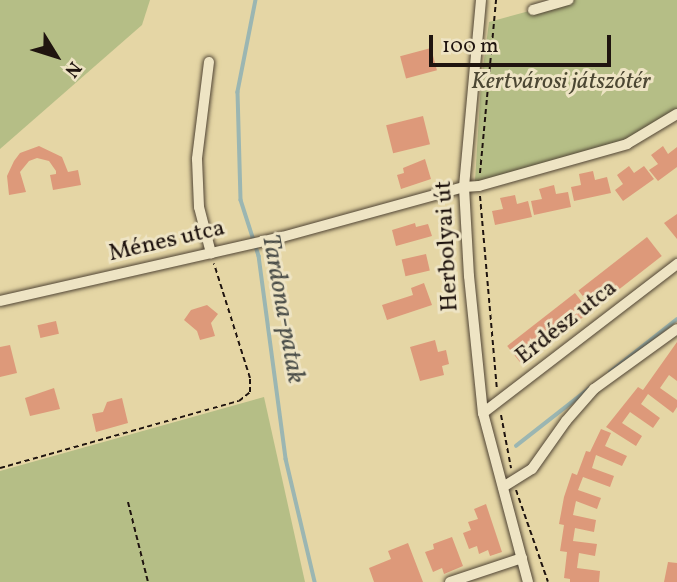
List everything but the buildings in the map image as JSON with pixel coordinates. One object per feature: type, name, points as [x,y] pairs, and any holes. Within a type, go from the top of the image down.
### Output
[{"type":"street","name":"Herbolyai út","points":[[481,0],[464,187],[469,276],[483,413],[528,582]]},
{"type":"street","points":[[533,10],[569,0]]},
{"type":"street","points":[[209,62],[197,159],[200,206],[211,253]]},
{"type":"street","name":"Ménes utca","points":[[0,301],[247,245],[464,187],[479,186],[627,144],[677,114]]},
{"type":"street","name":"Erdész utca","points":[[483,413],[677,264]]},
{"type":"street","points":[[503,487],[532,469],[566,421],[594,389],[677,329]]},
{"type":"street","points":[[450,582],[522,558]]},
{"type":"path","points":[[496,0],[479,186],[499,402],[513,481],[548,582]]},
{"type":"path","points":[[0,468],[239,401],[250,392],[250,379],[211,253]]},
{"type":"path","points":[[128,502],[148,582]]},
{"type":"green space","points":[[0,0],[150,0],[142,25],[0,149]]},
{"type":"green space","name":"Kertvárosi játszótér","points":[[570,0],[677,0],[677,114],[627,144],[484,185],[475,181],[481,83],[489,22]]},
{"type":"green space","points":[[264,397],[305,582],[0,582],[0,471]]},
{"type":"waterway","name":"Tardona-patak","points":[[256,0],[238,92],[241,200],[259,256],[286,459],[315,582]]},
{"type":"waterway","points":[[610,372],[677,319]]},
{"type":"waterway","points":[[516,446],[590,388]]}]
